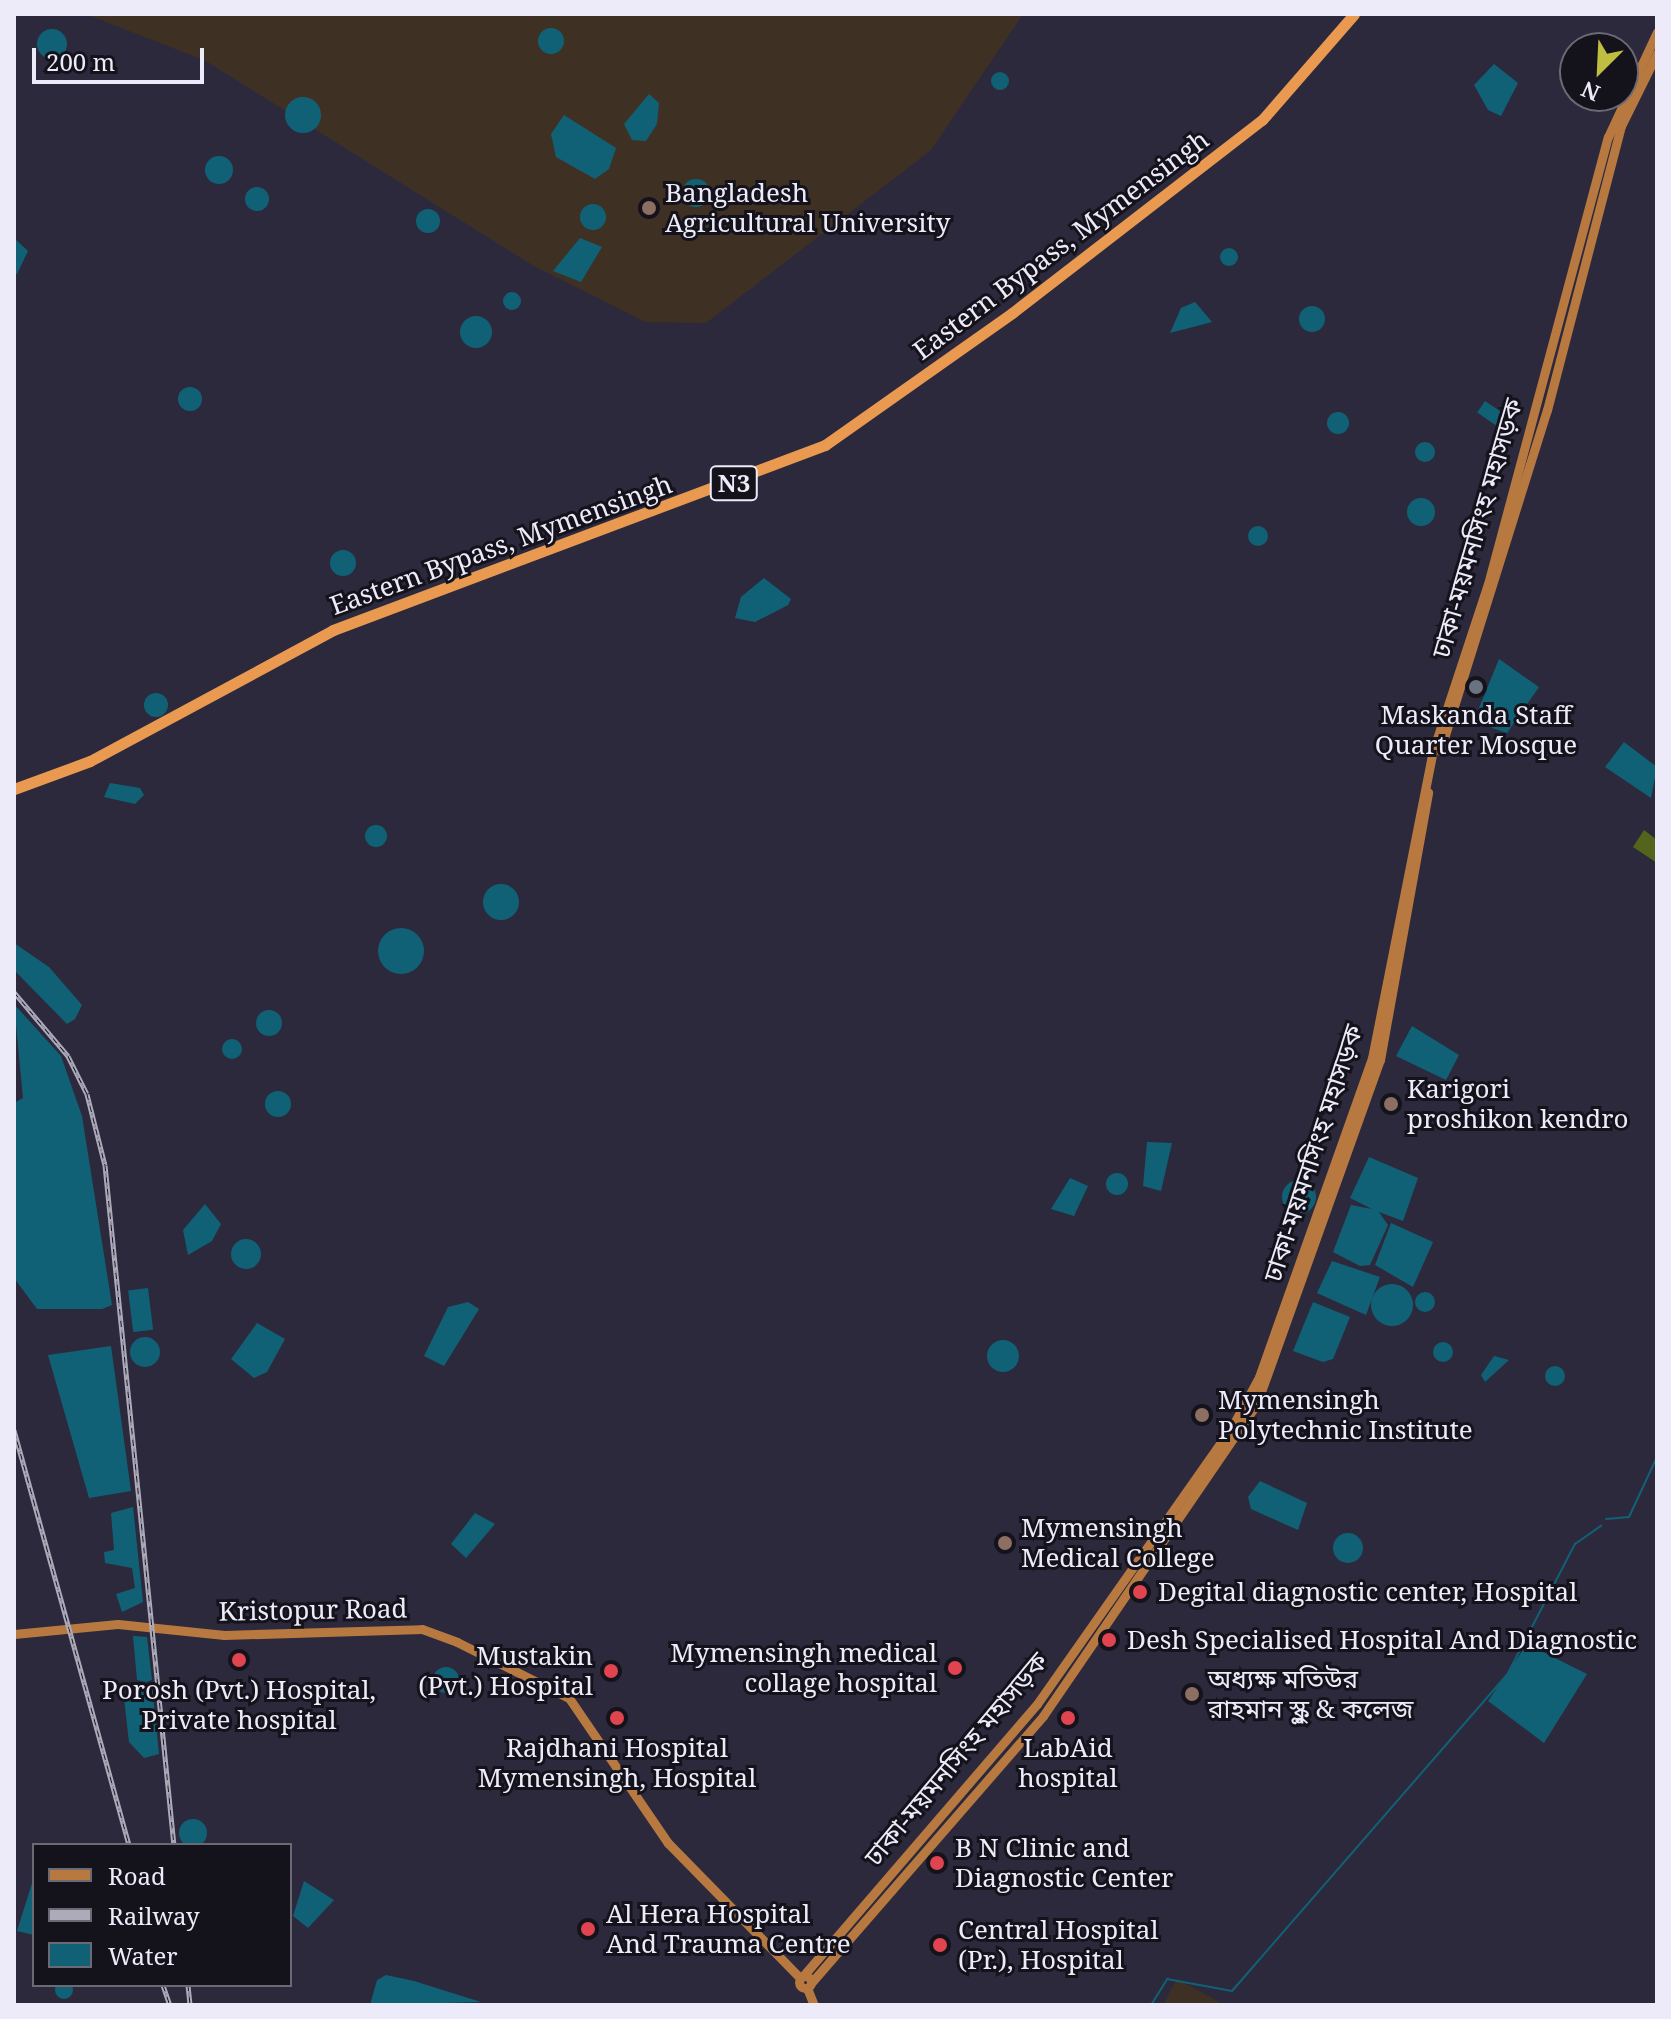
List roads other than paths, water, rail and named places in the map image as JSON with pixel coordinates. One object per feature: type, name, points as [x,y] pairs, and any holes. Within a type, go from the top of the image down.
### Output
[{"type":"highway","name":"Eastern Bypass, Mymensingh","points":[[14,789],[90,761],[333,630],[825,445],[1012,313],[1262,120],[1354,14]]},
{"type":"main road","name":"ঢাকা-ময়মনসিংহ মহাসড়ক","points":[[801,1977],[1037,1704],[1232,1427],[1259,1377],[1372,1058],[1432,754],[1488,584],[1608,137],[1657,32]]},
{"type":"main road","name":"ঢাকা-ময়মনসিংহ মহাসড়ক","points":[[809,1986],[1043,1716],[1257,1403],[1380,1060],[1427,794],[1547,410],[1621,126],[1657,53]]},
{"type":"main road","name":"Kristopur Road","points":[[14,1634],[118,1624],[224,1635],[422,1629],[457,1642],[569,1698],[668,1843],[801,1977],[809,1986],[814,2005]]},
{"type":"water","points":[[551,28],[560,32],[564,41],[560,50],[551,54],[542,50],[538,41],[542,32]]},
{"type":"water","points":[[52,29],[63,33],[67,44],[63,55],[52,59],[41,55],[37,44],[41,33]]},
{"type":"water","points":[[1494,64],[1518,83],[1501,116],[1488,110],[1474,85]]},
{"type":"water","points":[[996,72],[1004,72],[1009,81],[1007,88],[996,90],[991,85],[991,77]]},
{"type":"water","points":[[649,94],[659,103],[657,124],[646,141],[632,140],[624,124]]},
{"type":"water","points":[[303,97],[316,102],[321,115],[316,128],[303,133],[290,128],[285,115],[290,102]]},
{"type":"water","points":[[564,115],[616,148],[609,169],[595,179],[556,157],[551,134]]},
{"type":"water","points":[[219,156],[229,160],[233,170],[229,180],[219,184],[209,180],[205,170],[209,160]]},
{"type":"water","points":[[696,179],[706,183],[710,193],[706,203],[696,207],[686,203],[682,193],[686,183]]},
{"type":"water","points":[[257,187],[265,191],[269,199],[265,207],[257,211],[249,207],[245,199],[249,191]]},
{"type":"water","points":[[593,204],[602,208],[606,217],[602,226],[593,230],[584,226],[580,217],[584,208]]},
{"type":"water","points":[[428,209],[437,212],[440,221],[437,230],[428,233],[419,230],[416,221],[419,212]]},
{"type":"water","points":[[14,238],[28,251],[17,274],[14,273]]},
{"type":"water","points":[[580,238],[602,247],[581,282],[553,271]]},
{"type":"water","points":[[1225,248],[1233,248],[1238,257],[1236,264],[1225,266],[1220,261],[1220,253]]},
{"type":"water","points":[[512,292],[521,301],[512,310],[503,301]]},
{"type":"water","points":[[1195,302],[1212,322],[1170,333],[1181,308]]},
{"type":"water","points":[[1312,306],[1321,310],[1325,319],[1321,328],[1312,332],[1303,328],[1299,319],[1303,310]]},
{"type":"water","points":[[476,316],[487,321],[492,332],[487,343],[476,348],[465,343],[460,332],[465,321]]},
{"type":"water","points":[[190,387],[199,390],[202,399],[199,408],[190,411],[181,408],[178,399],[181,390]]},
{"type":"water","points":[[1485,401],[1510,418],[1502,429],[1477,413]]},
{"type":"water","points":[[1338,412],[1346,415],[1349,423],[1346,431],[1338,434],[1330,431],[1327,423],[1330,415]]},
{"type":"water","points":[[1421,442],[1429,442],[1435,452],[1429,462],[1421,462],[1415,456],[1415,448]]},
{"type":"water","points":[[1421,498],[1431,502],[1435,512],[1431,522],[1421,526],[1411,522],[1407,512],[1411,502]]},
{"type":"water","points":[[1258,526],[1265,529],[1268,536],[1265,543],[1258,546],[1251,543],[1248,536],[1251,529]]},
{"type":"water","points":[[343,550],[352,554],[356,563],[352,572],[343,576],[334,572],[330,563],[334,554]]},
{"type":"water","points":[[764,578],[791,599],[788,605],[755,622],[735,618],[741,597]]},
{"type":"water","points":[[1499,659],[1539,687],[1507,733],[1492,728],[1479,708]]},
{"type":"water","points":[[156,693],[165,696],[168,705],[165,714],[156,717],[147,714],[144,705],[147,696]]},
{"type":"water","points":[[1624,742],[1657,767],[1651,798],[1605,767]]},
{"type":"water","points":[[110,783],[140,788],[144,795],[135,804],[104,797]]},
{"type":"water","points":[[376,825],[384,828],[387,836],[384,844],[376,847],[368,844],[365,836],[368,828]]},
{"type":"water","points":[[501,884],[514,889],[519,902],[514,915],[501,920],[488,915],[483,902],[488,889]]},
{"type":"water","points":[[401,928],[417,935],[424,951],[417,967],[401,974],[385,967],[378,951],[385,935]]},
{"type":"water","points":[[14,943],[49,967],[82,1005],[75,1019],[67,1024],[14,970]]},
{"type":"water","points":[[14,1004],[61,1056],[82,1116],[112,1305],[102,1309],[37,1309],[14,1278],[14,1103],[23,1098]]},
{"type":"water","points":[[269,1010],[278,1014],[282,1023],[278,1032],[269,1036],[260,1032],[256,1023],[260,1014]]},
{"type":"water","points":[[1412,1026],[1459,1055],[1446,1080],[1396,1056]]},
{"type":"water","points":[[228,1039],[236,1039],[242,1049],[236,1059],[228,1059],[222,1053],[222,1045]]},
{"type":"water","points":[[278,1091],[287,1095],[291,1104],[287,1113],[278,1117],[269,1113],[265,1104],[269,1095]]},
{"type":"water","points":[[1147,1142],[1172,1143],[1161,1191],[1143,1186]]},
{"type":"water","points":[[1369,1157],[1418,1178],[1403,1221],[1379,1212],[1388,1225],[1370,1265],[1360,1266],[1333,1252],[1351,1205],[1372,1209],[1350,1198]]},
{"type":"water","points":[[1117,1173],[1125,1176],[1128,1184],[1125,1192],[1117,1195],[1109,1192],[1106,1184],[1109,1176]]},
{"type":"water","points":[[1070,1178],[1088,1186],[1074,1216],[1051,1209]]},
{"type":"water","points":[[1299,1180],[1311,1185],[1316,1197],[1311,1209],[1299,1214],[1287,1209],[1282,1197],[1287,1185]]},
{"type":"water","points":[[205,1204],[221,1224],[212,1241],[188,1255],[183,1230]]},
{"type":"water","points":[[1391,1223],[1433,1242],[1413,1287],[1375,1265]]},
{"type":"water","points":[[246,1239],[257,1243],[261,1254],[257,1265],[246,1269],[235,1265],[231,1254],[235,1243]]},
{"type":"water","points":[[1332,1261],[1380,1277],[1366,1315],[1317,1293]]},
{"type":"water","points":[[1392,1284],[1407,1290],[1413,1305],[1407,1320],[1392,1326],[1377,1320],[1371,1305],[1377,1290]]},
{"type":"water","points":[[148,1288],[153,1330],[133,1332],[128,1290]]},
{"type":"water","points":[[1425,1292],[1432,1295],[1435,1302],[1432,1309],[1425,1312],[1418,1309],[1415,1302],[1418,1295]]},
{"type":"water","points":[[468,1302],[479,1309],[444,1366],[424,1356],[448,1307]]},
{"type":"water","points":[[1313,1302],[1350,1317],[1333,1359],[1323,1362],[1293,1351]]},
{"type":"water","points":[[257,1323],[285,1339],[267,1372],[254,1378],[231,1359]]},
{"type":"water","points":[[145,1337],[156,1341],[160,1352],[156,1363],[145,1367],[134,1363],[130,1352],[134,1341]]},
{"type":"water","points":[[1003,1340],[1014,1345],[1019,1356],[1014,1367],[1003,1372],[992,1367],[987,1356],[992,1345]]},
{"type":"water","points":[[1443,1342],[1450,1345],[1453,1352],[1450,1359],[1443,1362],[1436,1359],[1433,1352],[1436,1345]]},
{"type":"water","points":[[111,1346],[131,1491],[89,1498],[48,1355]]},
{"type":"water","points":[[1494,1356],[1509,1360],[1485,1382],[1481,1375]]},
{"type":"water","points":[[1555,1366],[1562,1369],[1565,1376],[1562,1383],[1555,1386],[1548,1383],[1545,1376],[1548,1369]]},
{"type":"water","points":[[1260,1481],[1307,1503],[1298,1530],[1251,1509],[1248,1497]]},
{"type":"water","points":[[133,1507],[143,1602],[122,1612],[116,1594],[135,1588],[132,1568],[105,1563],[104,1552],[114,1550],[111,1513]]},
{"type":"water","points":[[475,1513],[495,1524],[466,1558],[451,1544]]},
{"type":"water","points":[[1348,1533],[1359,1537],[1363,1548],[1359,1559],[1348,1563],[1337,1559],[1333,1548],[1337,1537]]},
{"type":"water","points":[[133,1636],[147,1637],[152,1680],[137,1680]]},
{"type":"water","points":[[1527,1644],[1587,1674],[1544,1743],[1488,1701]]},
{"type":"water","points":[[446,1667],[455,1671],[459,1680],[455,1689],[446,1693],[437,1689],[433,1680],[437,1671]]},
{"type":"water","points":[[152,1685],[159,1754],[144,1758],[129,1742],[124,1698]]},
{"type":"water","points":[[188,1820],[198,1820],[206,1828],[203,1843],[183,1843],[180,1838],[180,1828]]},
{"type":"water","points":[[304,1881],[334,1900],[308,1928],[293,1916]]},
{"type":"water","points":[[32,1883],[32,1935],[17,1931]]},
{"type":"water","points":[[386,1975],[481,2002],[370,2005],[377,1980]]},
{"type":"water","points":[[55,1987],[73,1987],[73,1994],[68,1999],[60,1999],[55,1994]]},
{"type":"waterway","points":[[1606,1519],[1629,1517],[1657,1457]]},
{"type":"waterway","points":[[1151,2005],[1167,1979],[1232,1991],[1507,1675],[1575,1544],[1601,1526]]},
{"type":"railway","points":[[14,992],[68,1056],[87,1094],[105,1165],[174,1843]]},
{"type":"railway","points":[[14,1430],[128,1843]]},
{"type":"railway","points":[[164,1987],[170,2005]]},
{"type":"railway","points":[[188,1987],[190,2005]]},
{"type":"place","name":"Bangladesh Agricultural University","points":[[649,208]]},
{"type":"place","name":"Maskanda Staff Quarter Mosque","points":[[1476,687]]},
{"type":"place","name":"Karigori proshikon kendro","points":[[1391,1104]]},
{"type":"place","name":"Mymensingh Polytechnic Institute","points":[[1202,1415]]},
{"type":"place","name":"Mymensingh Medical College","points":[[1005,1543]]},
{"type":"place","name":"Degital diagnostic center, Hospital","points":[[1140,1592]]},
{"type":"place","name":"Desh Specialised Hospital And Diagnostic","points":[[1109,1640]]},
{"type":"place","name":"Porosh (Pvt.) Hospital, Private hospital","points":[[239,1660]]},
{"type":"place","name":"Mymensingh medical collage hospital","points":[[955,1668]]},
{"type":"place","name":"Mustakin (Pvt.) Hospital","points":[[611,1671]]},
{"type":"place","name":"অধ্যক্ষ মতিউর রাহমান স্কুল & কলেজ","points":[[1192,1694]]},
{"type":"place","name":"Rajdhani Hospital Mymensingh, Hospital","points":[[617,1718]]},
{"type":"place","name":"LabAid hospital","points":[[1068,1718]]},
{"type":"place","name":"B N Clinic and Diagnostic Center","points":[[937,1863]]},
{"type":"place","name":"Al Hera Hospital And Trauma Centre","points":[[588,1929]]},
{"type":"place","name":"Central Hospital (Pr.), Hospital","points":[[940,1945]]}]
